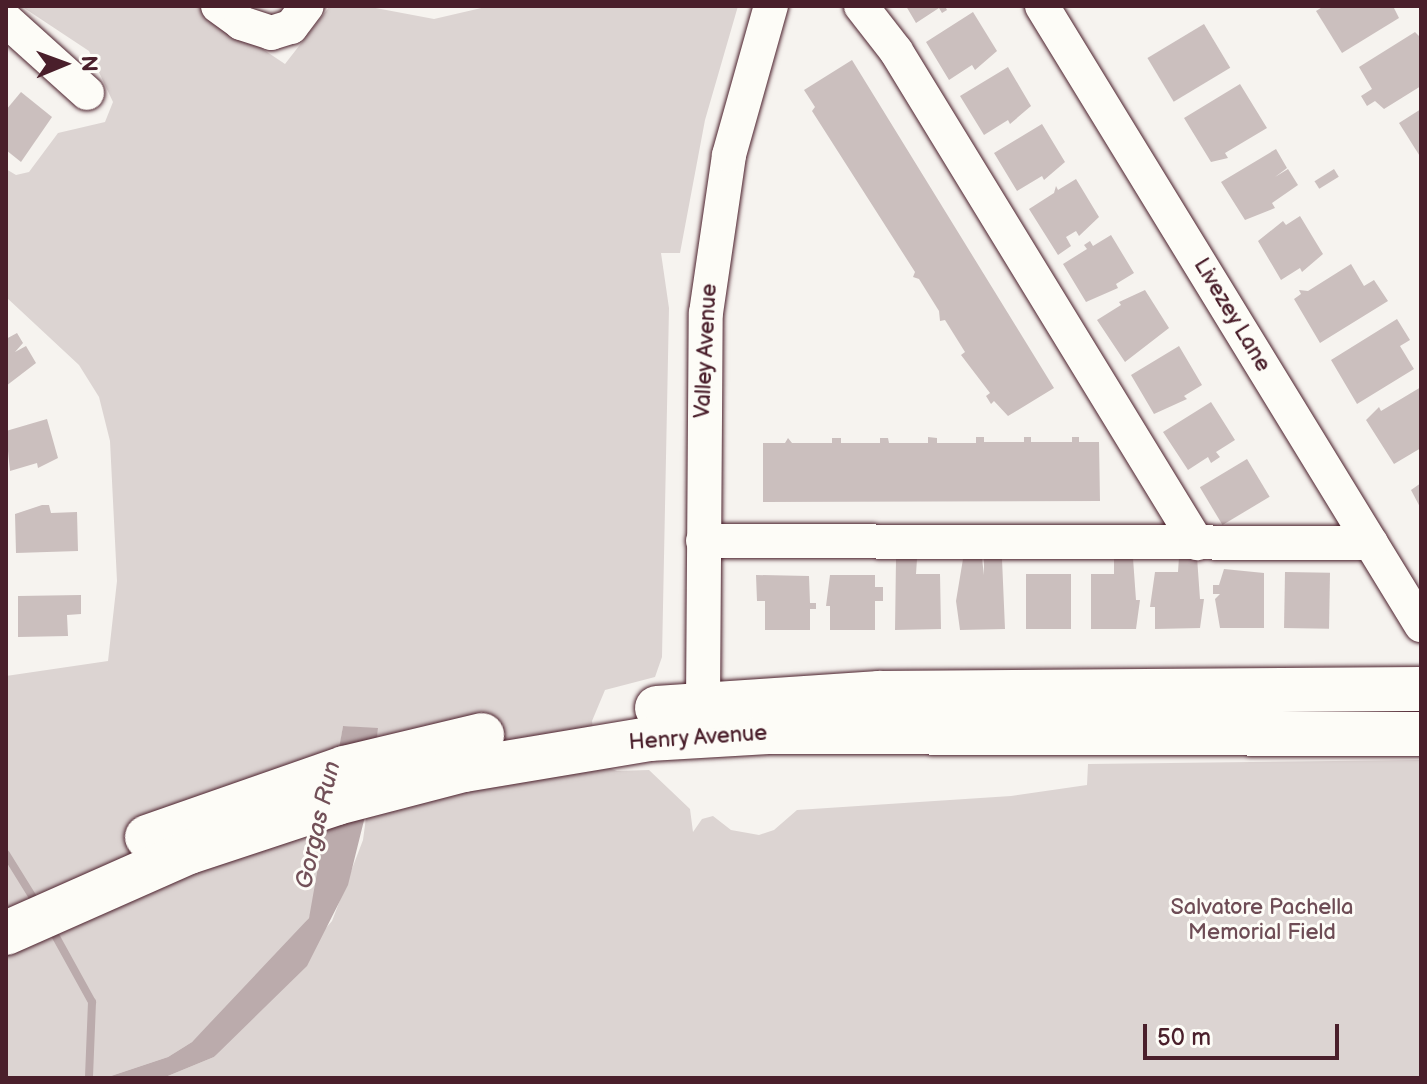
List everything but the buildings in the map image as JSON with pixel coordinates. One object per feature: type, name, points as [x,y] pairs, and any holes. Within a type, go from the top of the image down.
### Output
[{"type":"main road","name":"Henry Avenue","points":[[6,933],[189,852],[337,803],[648,724],[703,703],[910,692],[1421,689]]},
{"type":"main road","name":"Henry Avenue","points":[[6,900],[210,812],[344,768],[495,733],[648,724],[768,732],[1421,734]]},
{"type":"street","points":[[218,6],[241,23],[271,33],[291,27],[307,6]]},
{"type":"street","name":"Valley Avenue","points":[[703,703],[703,366],[712,257],[739,111],[771,6]]},
{"type":"street","points":[[861,6],[896,51],[1197,543]]},
{"type":"street","name":"Livezey Lane","points":[[1042,6],[1421,625]]},
{"type":"street","points":[[6,20],[87,93]]},
{"type":"street","points":[[703,541],[1371,543]]},
{"type":"green space","name":"Salvatore Pachella Memorial Field","points":[[21,6],[198,6],[285,64],[330,6],[365,6],[434,19],[490,6],[738,6],[705,120],[680,253],[661,253],[669,308],[662,657],[655,677],[605,690],[592,721],[597,763],[617,771],[649,770],[690,809],[693,832],[702,819],[713,816],[731,830],[759,835],[774,830],[797,810],[1011,796],[1087,785],[1088,764],[1421,760],[1421,1078],[163,1078],[214,1057],[332,921],[363,840],[378,729],[343,726],[317,896],[309,918],[274,960],[192,1042],[168,1057],[105,1078],[6,1078],[6,676],[108,661],[117,581],[110,441],[99,397],[79,365],[6,297],[6,169],[16,175],[29,172],[58,133],[105,122],[113,102],[89,51]]},
{"type":"shaded area","points":[[343,726],[378,728],[373,784],[348,885],[307,966],[214,1057],[163,1078],[105,1078],[168,1057],[192,1042],[309,918]]},
{"type":"waterway","points":[[6,854],[37,904]]},
{"type":"waterway","points":[[50,926],[92,1002],[89,1078]]},
{"type":"water label","name":"Gorgas Run","points":[[318,825]]}]
